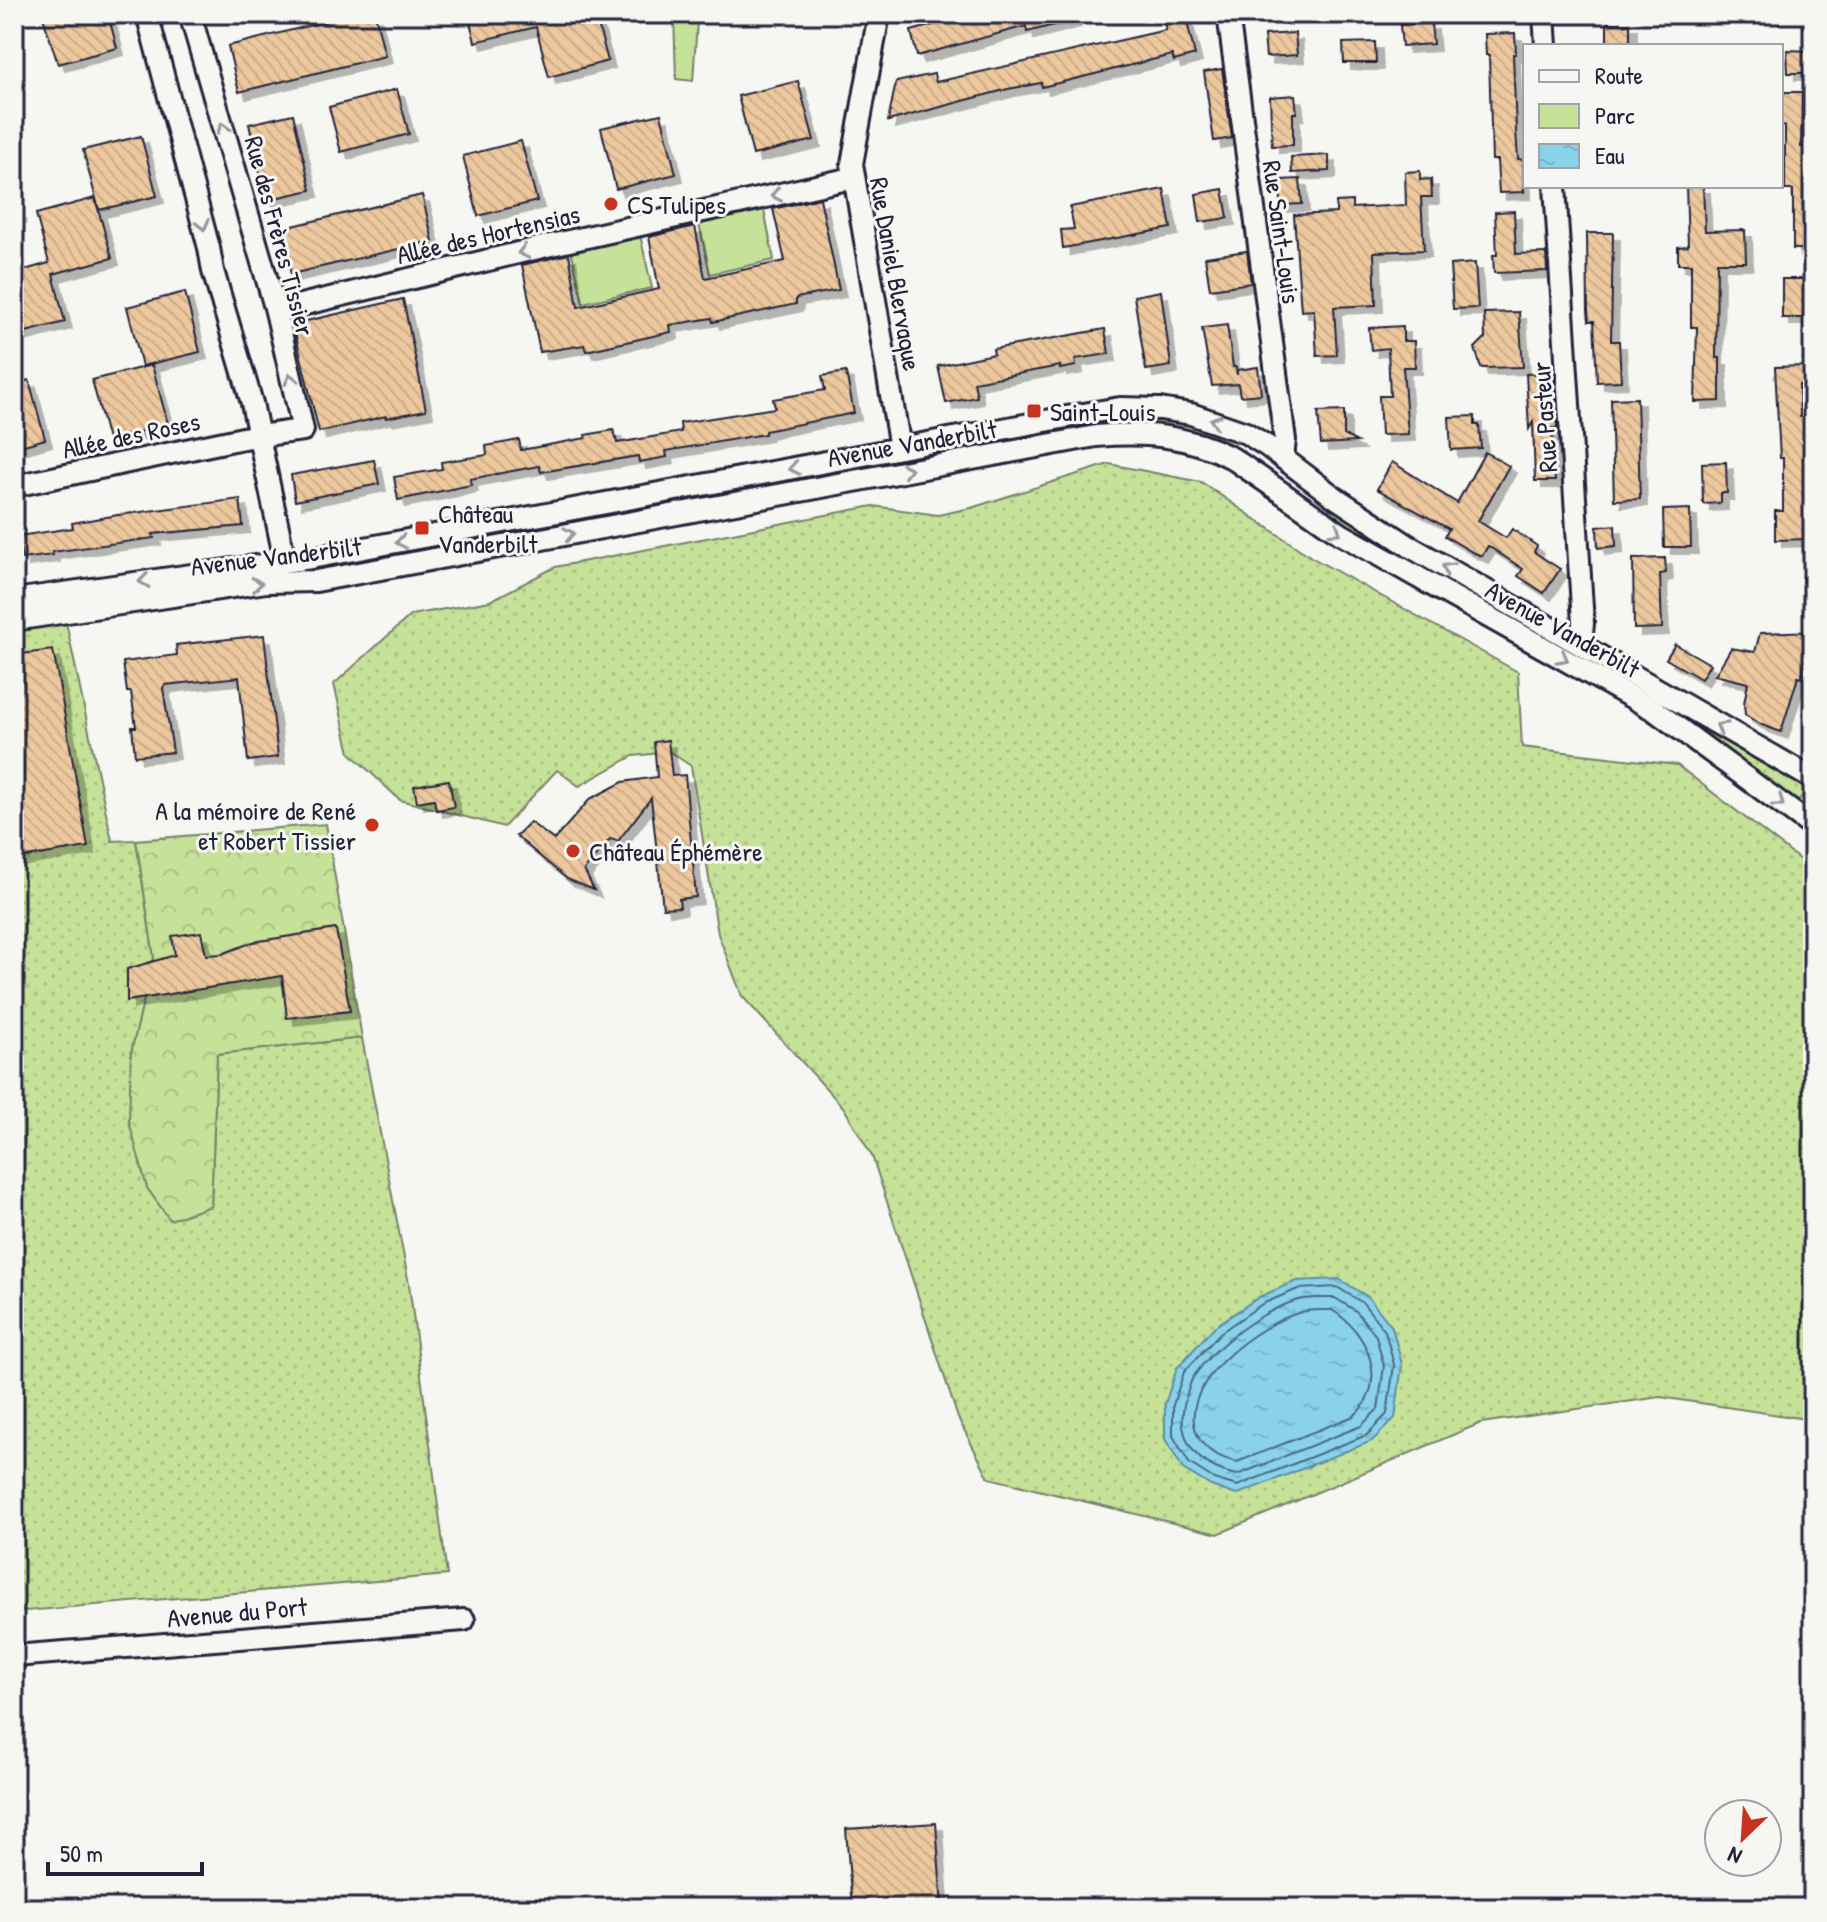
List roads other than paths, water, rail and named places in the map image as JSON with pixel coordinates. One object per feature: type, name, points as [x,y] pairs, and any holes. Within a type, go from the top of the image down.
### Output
[{"type":"street","points":[[147,14],[213,271],[268,435],[285,561]]},
{"type":"street","name":"Rue des Frères Tissier","points":[[190,14],[276,311],[303,430],[268,435]]},
{"type":"street","name":"Rue Daniel Blervaque","points":[[879,14],[852,178],[900,448]]},
{"type":"street","name":"Rue Saint-Louis","points":[[1228,14],[1285,440],[1283,458]]},
{"type":"street","points":[[1544,14],[1546,44]]},
{"type":"street","name":"Allée des Hortensias","points":[[276,311],[551,245],[852,178]]},
{"type":"street","name":"Rue Pasteur","points":[[1555,188],[1583,623],[1581,645]]},
{"type":"street","name":"Avenue Vanderbilt","points":[[14,600],[435,536],[1083,414],[1139,407],[1191,414],[1246,433],[1409,546],[1813,779]]},
{"type":"street","name":"Allée des Roses","points":[[14,486],[268,435]]},
{"type":"street","name":"Avenue Vanderbilt","points":[[14,620],[266,582],[316,581],[1096,436],[1175,437],[1213,448],[1232,458],[1348,538],[1654,710],[1813,827]]},
{"type":"street","name":"Avenue du Port","points":[[14,1656],[464,1620]]},
{"type":"water","points":[[1339,1279],[1368,1297],[1392,1327],[1402,1364],[1395,1418],[1372,1441],[1236,1495],[1211,1486],[1183,1469],[1165,1439],[1165,1404],[1177,1368],[1214,1327],[1259,1297],[1296,1281]]},
{"type":"place","name":"CS Tulipes","points":[[611,204]]},
{"type":"place","name":"Saint-Louis","points":[[1034,411]]},
{"type":"place","name":"Château Vanderbilt","points":[[422,528]]},
{"type":"place","name":"A la mémoire de René et Robert Tissier","points":[[372,825]]},
{"type":"place","name":"Château Éphémère","points":[[573,851]]}]
